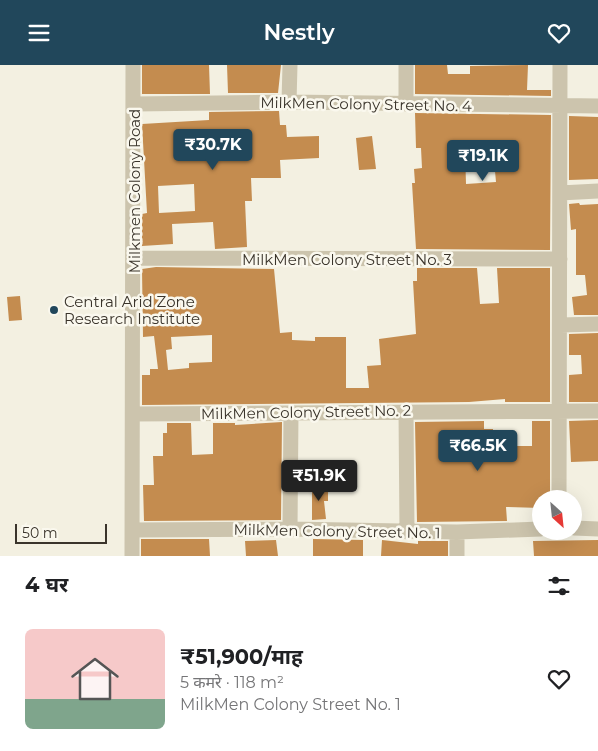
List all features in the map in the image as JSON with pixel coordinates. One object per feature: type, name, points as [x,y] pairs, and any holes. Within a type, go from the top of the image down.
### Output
[{"type":"street","name":"Milkmen Colony Road","points":[[132,556],[134,413],[133,65]]},
{"type":"street","points":[[290,65],[290,102]]},
{"type":"street","points":[[406,65],[406,104]]},
{"type":"street","points":[[559,490],[561,325],[560,65]]},
{"type":"street","name":"MilkMen Colony Street No. 4","points":[[134,104],[290,102],[559,107],[598,106]]},
{"type":"street","points":[[560,193],[598,191]]},
{"type":"street","name":"MilkMen Colony Street No. 3","points":[[134,258],[560,259]]},
{"type":"street","points":[[561,325],[598,324]]},
{"type":"street","points":[[406,411],[407,532]]},
{"type":"street","name":"MilkMen Colony Street No. 2","points":[[134,413],[598,411]]},
{"type":"street","points":[[290,529],[291,413]]},
{"type":"street","points":[[582,528],[598,529]]},
{"type":"street","name":"MilkMen Colony Street No. 1","points":[[133,530],[290,529],[457,532],[532,529]]},
{"type":"street","points":[[457,532],[457,556]]},
{"type":"building","points":[[142,65],[209,65],[210,94],[142,94]]},
{"type":"building","points":[[227,65],[281,65],[278,93],[228,93]]},
{"type":"building","points":[[415,65],[447,65],[448,74],[470,74],[470,66],[528,65],[527,90],[551,90],[551,96],[415,94]]},
{"type":"building","points":[[279,111],[280,125],[286,125],[287,137],[319,136],[319,158],[280,160],[281,178],[251,178],[252,201],[245,201],[247,247],[215,249],[213,222],[172,224],[173,244],[142,246],[142,214],[147,213],[142,124],[209,120],[209,112]],"holes":[[[194,184],[195,211],[159,213],[158,186]]]},
{"type":"building","points":[[415,113],[551,115],[550,250],[416,249],[412,183],[415,183],[414,169],[422,168],[421,148],[416,148]],"holes":[[[493,149],[496,182],[466,184],[465,150]]]},
{"type":"building","points":[[569,116],[598,117],[598,179],[569,180]]},
{"type":"building","points":[[372,136],[376,169],[359,170],[356,138]]},
{"type":"building","points":[[579,203],[580,205],[598,204],[598,315],[574,315],[572,297],[587,295],[585,275],[576,275],[576,229],[571,230],[569,204]]},
{"type":"building","points":[[156,267],[274,269],[280,333],[292,332],[292,340],[315,341],[315,337],[346,337],[346,388],[369,388],[367,366],[381,365],[379,339],[416,334],[413,281],[417,281],[417,268],[477,268],[480,304],[499,303],[497,268],[550,268],[550,402],[505,402],[505,399],[469,402],[142,405],[142,375],[150,375],[150,369],[158,369],[154,336],[143,337],[142,269]],"holes":[[[212,335],[212,362],[189,363],[189,368],[168,370],[166,350],[172,349],[171,337]]]},
{"type":"building","points":[[20,296],[22,320],[9,321],[7,297]]},
{"type":"building","points":[[598,333],[598,402],[569,402],[569,375],[582,374],[581,355],[569,355],[569,334]]},
{"type":"building","points":[[598,420],[598,461],[571,462],[569,421]]},
{"type":"building","points":[[484,421],[484,429],[493,429],[493,446],[532,446],[532,421],[550,421],[550,490],[532,490],[532,508],[506,507],[507,521],[417,522],[415,422]]},
{"type":"building","points":[[282,422],[281,520],[144,521],[143,485],[154,485],[153,456],[163,456],[163,433],[167,433],[167,423],[191,423],[192,455],[213,454],[213,423],[235,423],[235,425]]},
{"type":"building","points":[[312,486],[328,487],[328,501],[324,501],[326,519],[312,520]]},
{"type":"building","points":[[141,539],[209,539],[210,556],[141,556]]},
{"type":"building","points":[[313,539],[363,540],[363,556],[313,556]]},
{"type":"building","points":[[276,540],[278,556],[246,556],[245,541]]},
{"type":"building","points":[[382,540],[418,544],[418,541],[448,541],[448,556],[381,556]]},
{"type":"building","points":[[598,540],[598,556],[534,556],[533,541]]},
{"type":"place","name":"Central Arid Zone Research Institute","points":[[54,310]]}]
